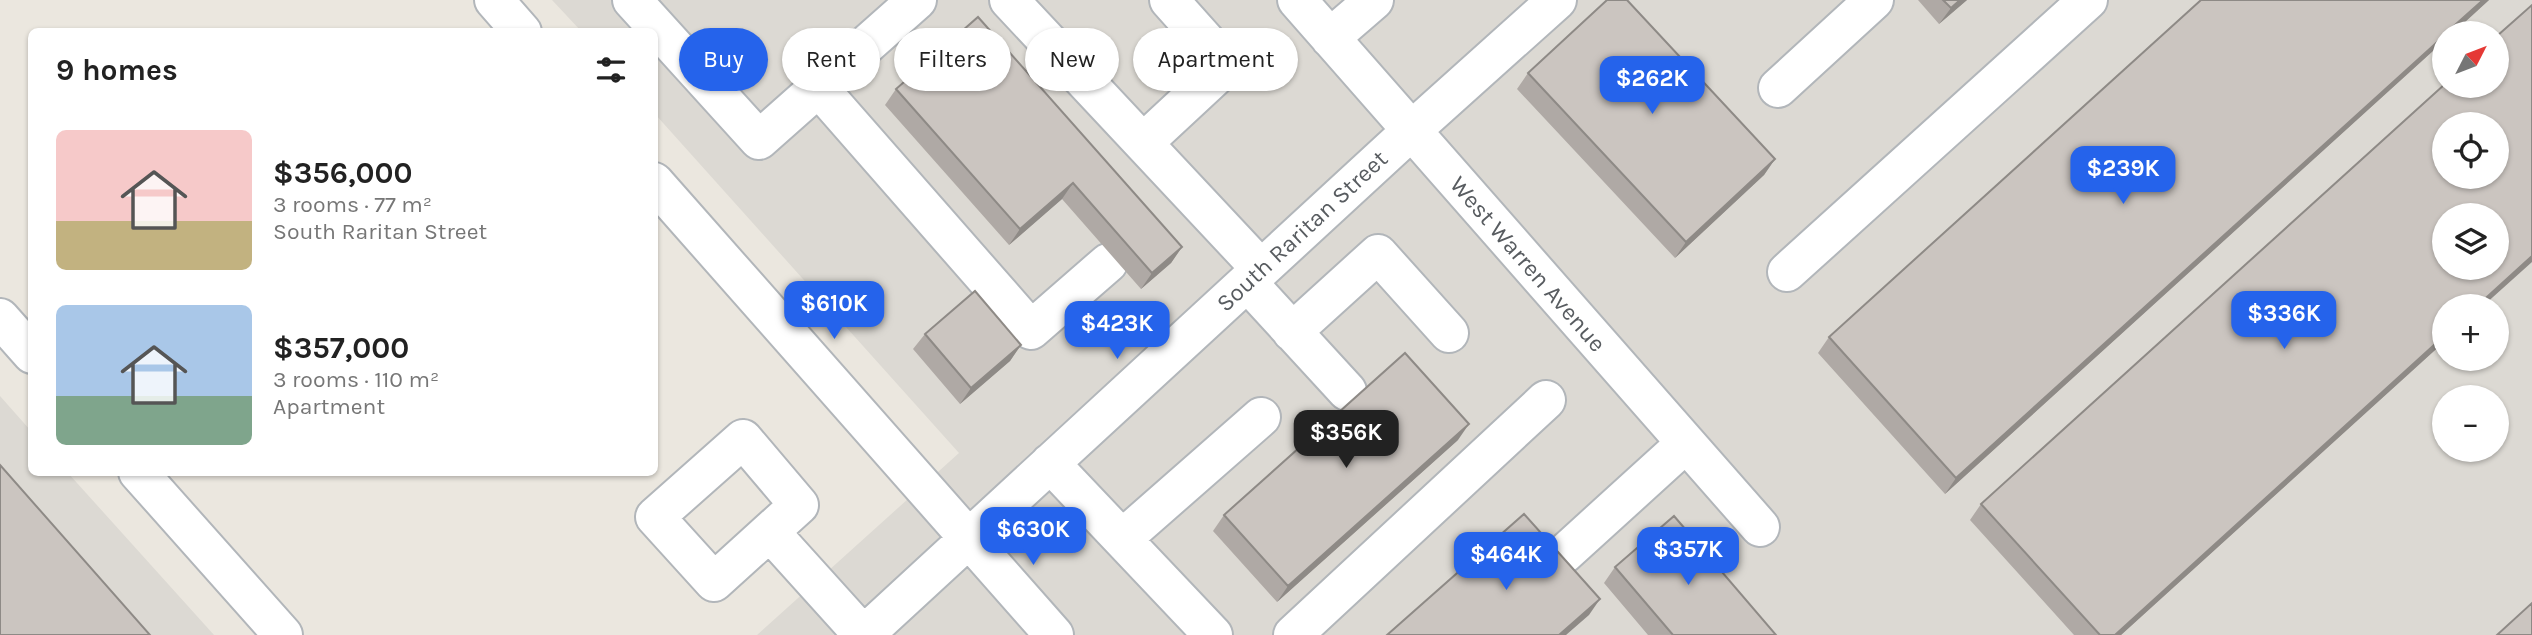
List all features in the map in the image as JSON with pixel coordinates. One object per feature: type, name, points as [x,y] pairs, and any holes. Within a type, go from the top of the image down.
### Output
[{"type":"street","points":[[494,0],[518,28]]},
{"type":"street","points":[[632,0],[657,28]]},
{"type":"street","points":[[880,33],[917,0]]},
{"type":"street","points":[[1009,0],[1143,143],[1254,276],[1292,332],[1347,391]]},
{"type":"street","points":[[1143,143],[1227,65],[1169,0]]},
{"type":"street","name":"West Warren Avenue","points":[[1297,0],[1760,527]]},
{"type":"street","points":[[1330,38],[1374,0]]},
{"type":"street","name":"South Raritan Street","points":[[863,635],[1557,0]]},
{"type":"street","points":[[1778,88],[1874,0]]},
{"type":"street","points":[[1787,272],[2088,0]]},
{"type":"street","points":[[658,29],[759,140],[815,91]]},
{"type":"street","points":[[821,91],[1031,330],[1108,263]]},
{"type":"street","points":[[658,187],[1054,635]]},
{"type":"street","points":[[1292,332],[1378,254],[1449,333]]},
{"type":"street","points":[[0,318],[28,350]]},
{"type":"street","points":[[1293,635],[1546,400]]},
{"type":"street","points":[[1122,539],[1261,417]]},
{"type":"street","points":[[1564,554],[1685,444]]},
{"type":"street","points":[[1050,463],[1213,635]]},
{"type":"street","points":[[141,476],[273,632]]},
{"type":"street","points":[[769,532],[863,635]]},
{"type":"shaded area","points":[[552,0],[2532,0],[2532,635],[757,635],[959,453],[658,117],[658,28],[578,28]]},
{"type":"shaded area","points":[[0,396],[28,428],[28,476],[71,476],[214,635],[0,635]]},
{"type":"building","points":[[1607,0],[1627,0],[1775,159],[1686,242],[1528,73]]},
{"type":"building","points":[[1943,0],[1960,0],[1951,8]]},
{"type":"building","points":[[2201,0],[2483,0],[2459,21],[2432,21],[2432,47],[1956,478],[1829,337]]},
{"type":"building","points":[[2532,5],[2532,256],[2509,277],[2509,203],[2432,203],[2432,280],[2506,280],[2490,294],[2432,294],[2432,347],[2115,635],[2100,635],[1981,504],[2432,96],[2432,98],[2510,98],[2510,24]]},
{"type":"building","points":[[978,17],[988,28],[965,28]]},
{"type":"building","points":[[1011,54],[1025,70],[1025,91],[1044,91],[1182,247],[1152,273],[1073,183],[1020,229],[898,91],[1011,91]]},
{"type":"building","points":[[975,291],[1021,345],[971,388],[925,334]]},
{"type":"building","points":[[1405,353],[1469,424],[1288,586],[1224,515]]},
{"type":"building","points":[[0,465],[150,635],[0,635]]},
{"type":"building","points":[[1524,514],[1600,599],[1559,635],[1387,635]]},
{"type":"building","points":[[1674,516],[1776,635],[1673,635],[1615,567]]},
{"type":"building","points":[[2532,603],[2532,635],[2497,635]]}]
